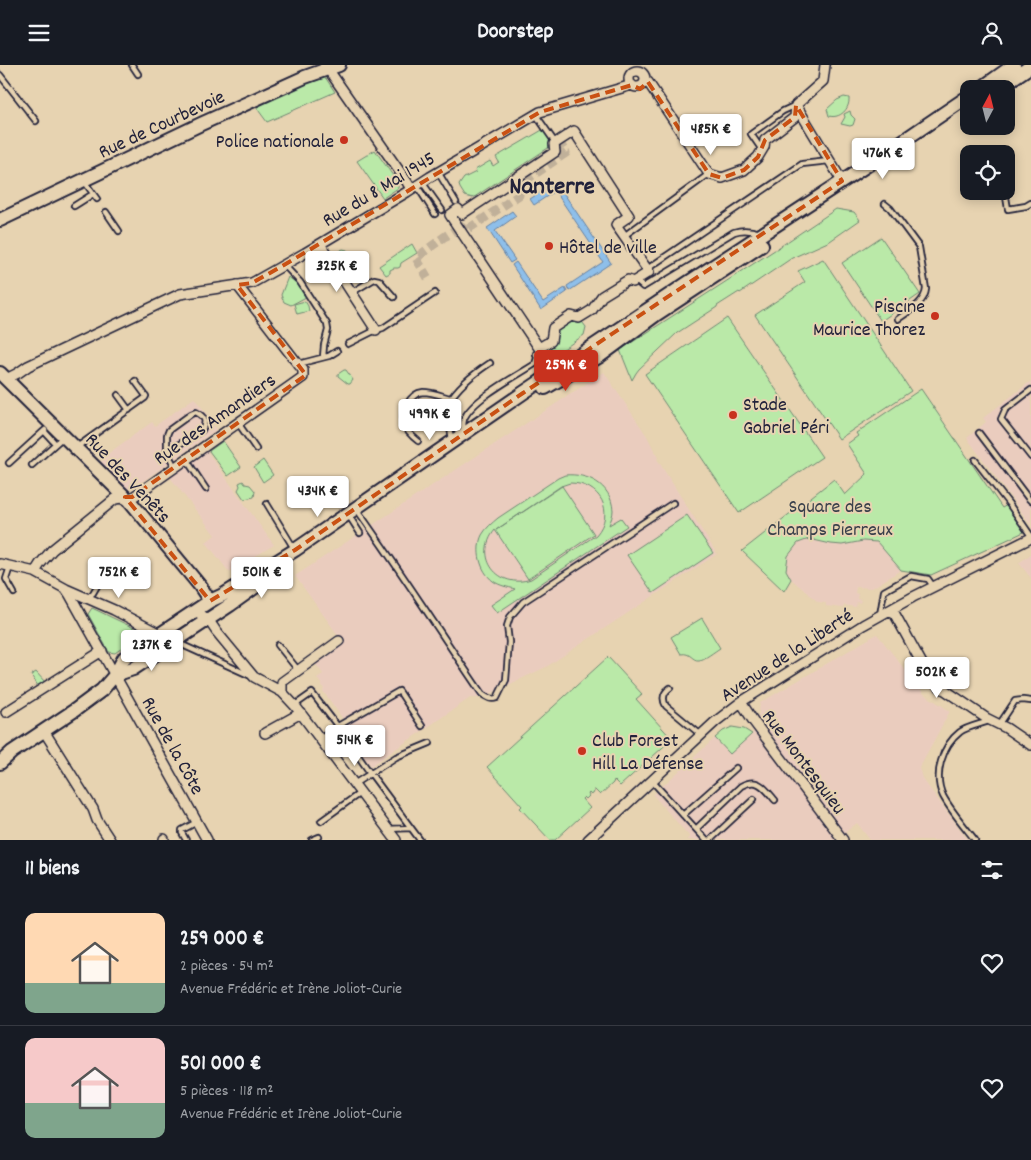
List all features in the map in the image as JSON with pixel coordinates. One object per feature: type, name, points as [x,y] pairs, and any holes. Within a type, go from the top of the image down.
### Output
[{"type":"main road","points":[[993,80],[1014,65]]},
{"type":"main road","name":"Rue de Courbevoie","points":[[0,220],[329,66]]},
{"type":"main road","points":[[1010,80],[1031,66]]},
{"type":"main road","points":[[0,763],[12,752],[102,690],[115,675],[124,658],[210,601],[223,595],[295,550],[523,393],[960,103]]},
{"type":"main road","points":[[115,675],[133,669],[230,605],[274,572],[493,422],[541,390],[600,356],[657,314],[960,113]]},
{"type":"main road","name":"Rue des Venêts","points":[[3,376],[48,428],[59,438],[76,448],[129,500],[200,586],[210,601]]},
{"type":"street","points":[[632,85],[629,80],[630,70],[634,71],[638,68],[709,174],[722,178],[744,170],[758,157],[765,140],[795,117],[796,105],[823,81],[825,65]]},
{"type":"street","points":[[329,66],[407,182],[416,185]]},
{"type":"street","name":"Rue du 8 Mai 1945","points":[[3,376],[180,294],[252,283],[547,109],[632,85],[638,87],[645,81]]},
{"type":"street","points":[[796,105],[842,181]]},
{"type":"street","points":[[574,131],[629,216],[616,225],[624,236],[649,272],[633,283],[628,280],[602,297],[592,310],[580,318],[571,316],[554,328],[551,341],[539,348],[450,215],[458,209],[462,214],[548,157],[555,152],[554,144],[574,131]]},
{"type":"street","points":[[320,244],[376,329]]},
{"type":"street","name":"Rue des Amandiers","points":[[35,573],[52,550],[115,499],[132,497],[303,377],[298,364],[237,285]]},
{"type":"street","name":"Avenue de la Liberté","points":[[588,840],[715,722],[741,702],[856,629],[1031,537]]},
{"type":"street","points":[[0,564],[35,573],[160,634]]},
{"type":"street","name":"Rue de la Côte","points":[[66,589],[207,840]]},
{"type":"street","points":[[208,619],[210,601]]},
{"type":"street","points":[[892,609],[932,680],[994,723],[1006,728],[1031,745]]},
{"type":"street","points":[[195,611],[208,619],[254,677],[282,692],[295,705],[396,840]]},
{"type":"street","points":[[282,692],[282,682],[340,641]]},
{"type":"street","points":[[6,712],[102,651]]},
{"type":"street","name":"Rue Montesquieu","points":[[741,702],[843,840]]},
{"type":"street","points":[[265,733],[301,713]]},
{"type":"street","points":[[44,731],[93,809],[97,820],[110,840]]},
{"type":"lane","points":[[132,65],[138,73]]},
{"type":"lane","points":[[0,75],[36,121]]},
{"type":"lane","points":[[762,151],[751,134],[783,111],[796,105]]},
{"type":"lane","points":[[536,115],[554,141]]},
{"type":"lane","points":[[647,269],[802,164],[829,161]]},
{"type":"lane","points":[[438,172],[456,202]]},
{"type":"lane","points":[[624,236],[709,174]]},
{"type":"lane","points":[[84,180],[98,199]]},
{"type":"lane","points":[[416,185],[442,209]]},
{"type":"lane","points":[[416,185],[436,214]]},
{"type":"lane","points":[[74,206],[93,194]]},
{"type":"lane","points":[[1006,200],[1008,209],[1026,206],[1031,203]]},
{"type":"lane","points":[[885,204],[919,247],[926,289],[922,301],[898,319]]},
{"type":"lane","points":[[106,212],[119,231]]},
{"type":"lane","points":[[633,277],[643,287],[734,232],[745,230],[764,234]]},
{"type":"lane","points":[[284,265],[300,282],[327,324],[328,330],[323,357]]},
{"type":"lane","points":[[351,293],[374,279],[379,279],[394,297]]},
{"type":"lane","points":[[348,344],[376,329],[383,328],[435,293]]},
{"type":"lane","points":[[298,364],[329,356],[337,351]]},
{"type":"lane","points":[[464,435],[463,425],[471,408],[482,397],[535,364],[538,358],[536,354]]},
{"type":"lane","points":[[452,442],[446,406],[450,398],[471,376],[490,363]]},
{"type":"lane","points":[[76,448],[146,397],[136,381]]},
{"type":"lane","points":[[1031,390],[1005,410],[1001,419],[1031,457]]},
{"type":"lane","points":[[418,441],[405,427],[403,421],[404,412],[409,401],[414,395],[421,392],[450,398]]},
{"type":"lane","points":[[118,395],[129,410]]},
{"type":"lane","points":[[167,452],[202,430],[205,425],[202,415],[196,412],[169,430],[167,435],[167,452],[175,467]]},
{"type":"lane","points":[[238,423],[256,449]]},
{"type":"lane","points":[[9,463],[48,428]]},
{"type":"lane","points":[[979,433],[1031,501]]},
{"type":"lane","points":[[32,465],[59,438]]},
{"type":"lane","points":[[186,459],[206,489]]},
{"type":"lane","points":[[974,460],[1009,504],[1031,537]]},
{"type":"lane","points":[[355,517],[387,553],[482,694],[492,699],[497,698],[506,680],[509,642],[507,626],[510,617],[523,602],[673,503]]},
{"type":"lane","points":[[267,504],[295,550]]},
{"type":"lane","points":[[355,517],[360,533]]},
{"type":"lane","points":[[10,567],[6,579],[14,593]]},
{"type":"lane","points":[[880,617],[884,591],[911,576],[928,579],[934,588]]},
{"type":"lane","points":[[87,598],[94,593],[97,586]]},
{"type":"lane","points":[[174,642],[254,677]]},
{"type":"lane","points":[[278,645],[298,671]]},
{"type":"lane","points":[[670,688],[664,693],[663,697],[666,706],[701,735]]},
{"type":"lane","points":[[322,741],[338,726],[399,691],[422,726]]},
{"type":"lane","points":[[295,705],[312,693],[420,840]]},
{"type":"lane","points":[[976,840],[943,795],[939,771],[942,759],[952,740],[961,731],[994,723],[1015,701],[1031,701]]},
{"type":"lane","points":[[322,741],[341,731]]},
{"type":"lane","points":[[354,784],[396,757],[430,743]]},
{"type":"lane","points":[[683,815],[736,768]]},
{"type":"lane","points":[[652,781],[706,840]]},
{"type":"lane","points":[[696,829],[735,791],[746,783],[753,782],[762,785],[775,800]]},
{"type":"lane","points":[[321,821],[360,793]]},
{"type":"lane","points":[[710,840],[754,799]]},
{"type":"lane","points":[[186,840],[182,831],[197,822]]},
{"type":"lane","points":[[388,829],[412,828]]},
{"type":"lane","points":[[312,840],[319,837]]},
{"type":"highlighted area","points":[[648,82],[709,174],[722,178],[744,170],[758,157],[765,140],[795,117],[796,105],[842,181],[523,393],[295,550],[210,601],[125,497],[132,497],[306,375],[237,285],[252,283],[284,265],[540,112],[632,85],[640,89]]},
{"type":"shaded area","points":[[604,372],[647,436],[657,459],[717,554],[546,667],[481,698],[470,698],[371,766],[357,748],[361,744],[323,691],[324,688],[317,678],[323,674],[315,663],[343,642],[295,576]]},
{"type":"shaded area","points":[[1031,381],[1031,525],[967,438],[986,422],[983,418]]},
{"type":"shaded area","points":[[194,398],[216,430],[132,489],[127,488],[102,464],[103,458],[152,422],[155,426]]},
{"type":"shaded area","points":[[206,450],[274,545],[229,572],[206,542],[215,535],[169,476]]},
{"type":"shaded area","points":[[809,539],[842,545],[863,541],[878,542],[901,570],[872,588],[856,587],[857,599],[861,600],[860,603],[857,602],[856,607],[844,605],[843,608],[826,606],[826,603],[818,602],[791,579],[786,570],[788,556],[798,543]]},
{"type":"shaded area","points":[[1031,554],[1031,578],[1019,563]]},
{"type":"shaded area","points":[[877,634],[924,694],[950,711],[919,768],[922,778],[968,840],[870,840],[857,823],[835,840],[687,840],[690,837],[653,795],[715,738],[730,754],[752,734],[759,713],[760,703]]},
{"type":"green space","points":[[325,77],[335,92],[267,122],[256,107],[305,84]]},
{"type":"green space","points":[[844,97],[849,98],[849,102],[844,112],[837,116],[829,116],[827,109],[837,100]]},
{"type":"green space","points":[[850,111],[855,119],[853,125],[841,124],[845,117],[844,114]]},
{"type":"green space","points":[[544,129],[554,144],[473,198],[465,196],[459,185],[464,178],[476,172],[475,170],[490,161],[493,166],[499,162],[496,157]]},
{"type":"green space","points":[[375,150],[398,183],[398,188],[383,198],[357,161]]},
{"type":"green space","points":[[836,209],[854,212],[860,220],[830,241],[792,258],[677,333],[639,369],[632,380],[620,350]]},
{"type":"green space","points":[[881,237],[920,294],[881,321],[842,263]]},
{"type":"green space","points":[[412,244],[417,253],[401,263],[400,267],[390,270],[390,273],[386,275],[379,266]]},
{"type":"green space","points":[[343,249],[348,252],[343,255],[346,260],[350,260],[360,275],[357,282],[339,255]]},
{"type":"green space","points":[[823,259],[911,391],[839,439],[755,315],[805,282],[798,271]]},
{"type":"green space","points":[[288,277],[300,285],[306,297],[291,305],[284,302],[281,295]]},
{"type":"green space","points":[[305,301],[309,311],[297,314],[294,304]]},
{"type":"green space","points":[[571,316],[579,318],[586,327],[584,335],[546,361],[539,348],[551,341],[553,328]]},
{"type":"green space","name":"Stade Gabriel Péri","points":[[727,318],[822,457],[739,513],[645,374]]},
{"type":"green space","points":[[344,370],[353,380],[350,384],[338,376]]},
{"type":"green space","name":"Square des Champs Pierreux","points":[[921,389],[1002,508],[1007,505],[1024,532],[931,575],[901,570],[877,542],[863,541],[842,545],[809,539],[798,543],[788,556],[786,570],[791,579],[784,591],[742,551],[834,479],[845,495],[867,474],[847,444],[858,436],[856,433]]},
{"type":"green space","points":[[223,441],[241,467],[228,476],[209,451]]},
{"type":"green space","points":[[263,460],[273,475],[263,482],[254,467]]},
{"type":"green space","points":[[565,475],[573,475],[589,478],[596,482],[608,493],[611,501],[613,512],[609,525],[621,518],[627,526],[497,613],[491,605],[515,589],[496,583],[485,572],[479,554],[482,535],[498,518]],"holes":[[[570,483],[581,484],[597,493],[602,500],[605,517],[596,535],[531,579],[508,580],[492,569],[487,551],[489,540],[495,530],[528,579],[594,534],[562,486],[496,530],[561,486]]]},
{"type":"green space","points":[[243,481],[255,491],[254,497],[244,499],[238,490],[239,483]]},
{"type":"green space","points":[[687,515],[713,553],[653,593],[627,555]]},
{"type":"green space","points":[[92,608],[136,629],[137,637],[115,653],[109,652],[88,614]]},
{"type":"green space","points":[[702,618],[720,648],[704,659],[697,660],[687,654],[681,654],[671,637]]},
{"type":"green space","name":"Club Forest Hill La Défense","points":[[608,657],[642,694],[636,699],[672,739],[620,786],[614,780],[600,795],[594,789],[593,794],[589,793],[586,799],[584,797],[582,799],[590,808],[555,840],[550,840],[520,808],[522,806],[487,767]]},
{"type":"green space","points":[[36,672],[45,682],[38,686],[31,675]]},
{"type":"green space","points":[[732,727],[744,729],[752,734],[730,754],[715,738],[723,731]]},
{"type":"water","points":[[556,182],[611,263],[569,291],[567,286],[603,262],[555,191],[534,205],[530,199]]},
{"type":"water","points":[[512,211],[516,216],[495,231],[515,260],[510,263],[487,228]]},
{"type":"water","points":[[516,262],[543,302],[565,288],[567,292],[541,310],[512,265]]},
{"type":"tunnel","points":[[514,188],[566,153],[557,139]]},
{"type":"tunnel","points":[[459,224],[465,231],[519,195],[509,182]]},
{"type":"tunnel","points":[[446,241],[444,237],[461,226]]},
{"type":"tunnel","points":[[428,278],[416,258],[444,237]]},
{"type":"place","name":"Police nationale","points":[[344,140]]},
{"type":"place","name":"Hôtel de ville","points":[[549,246]]},
{"type":"place","name":"Piscine Maurice Thorez","points":[[935,316]]},
{"type":"place","name":"Stade Gabriel Péri","points":[[733,415]]},
{"type":"place","name":"Club Forest Hill La Défense","points":[[582,751]]},
{"type":"district","name":"Nanterre","points":[[552,184]]}]
